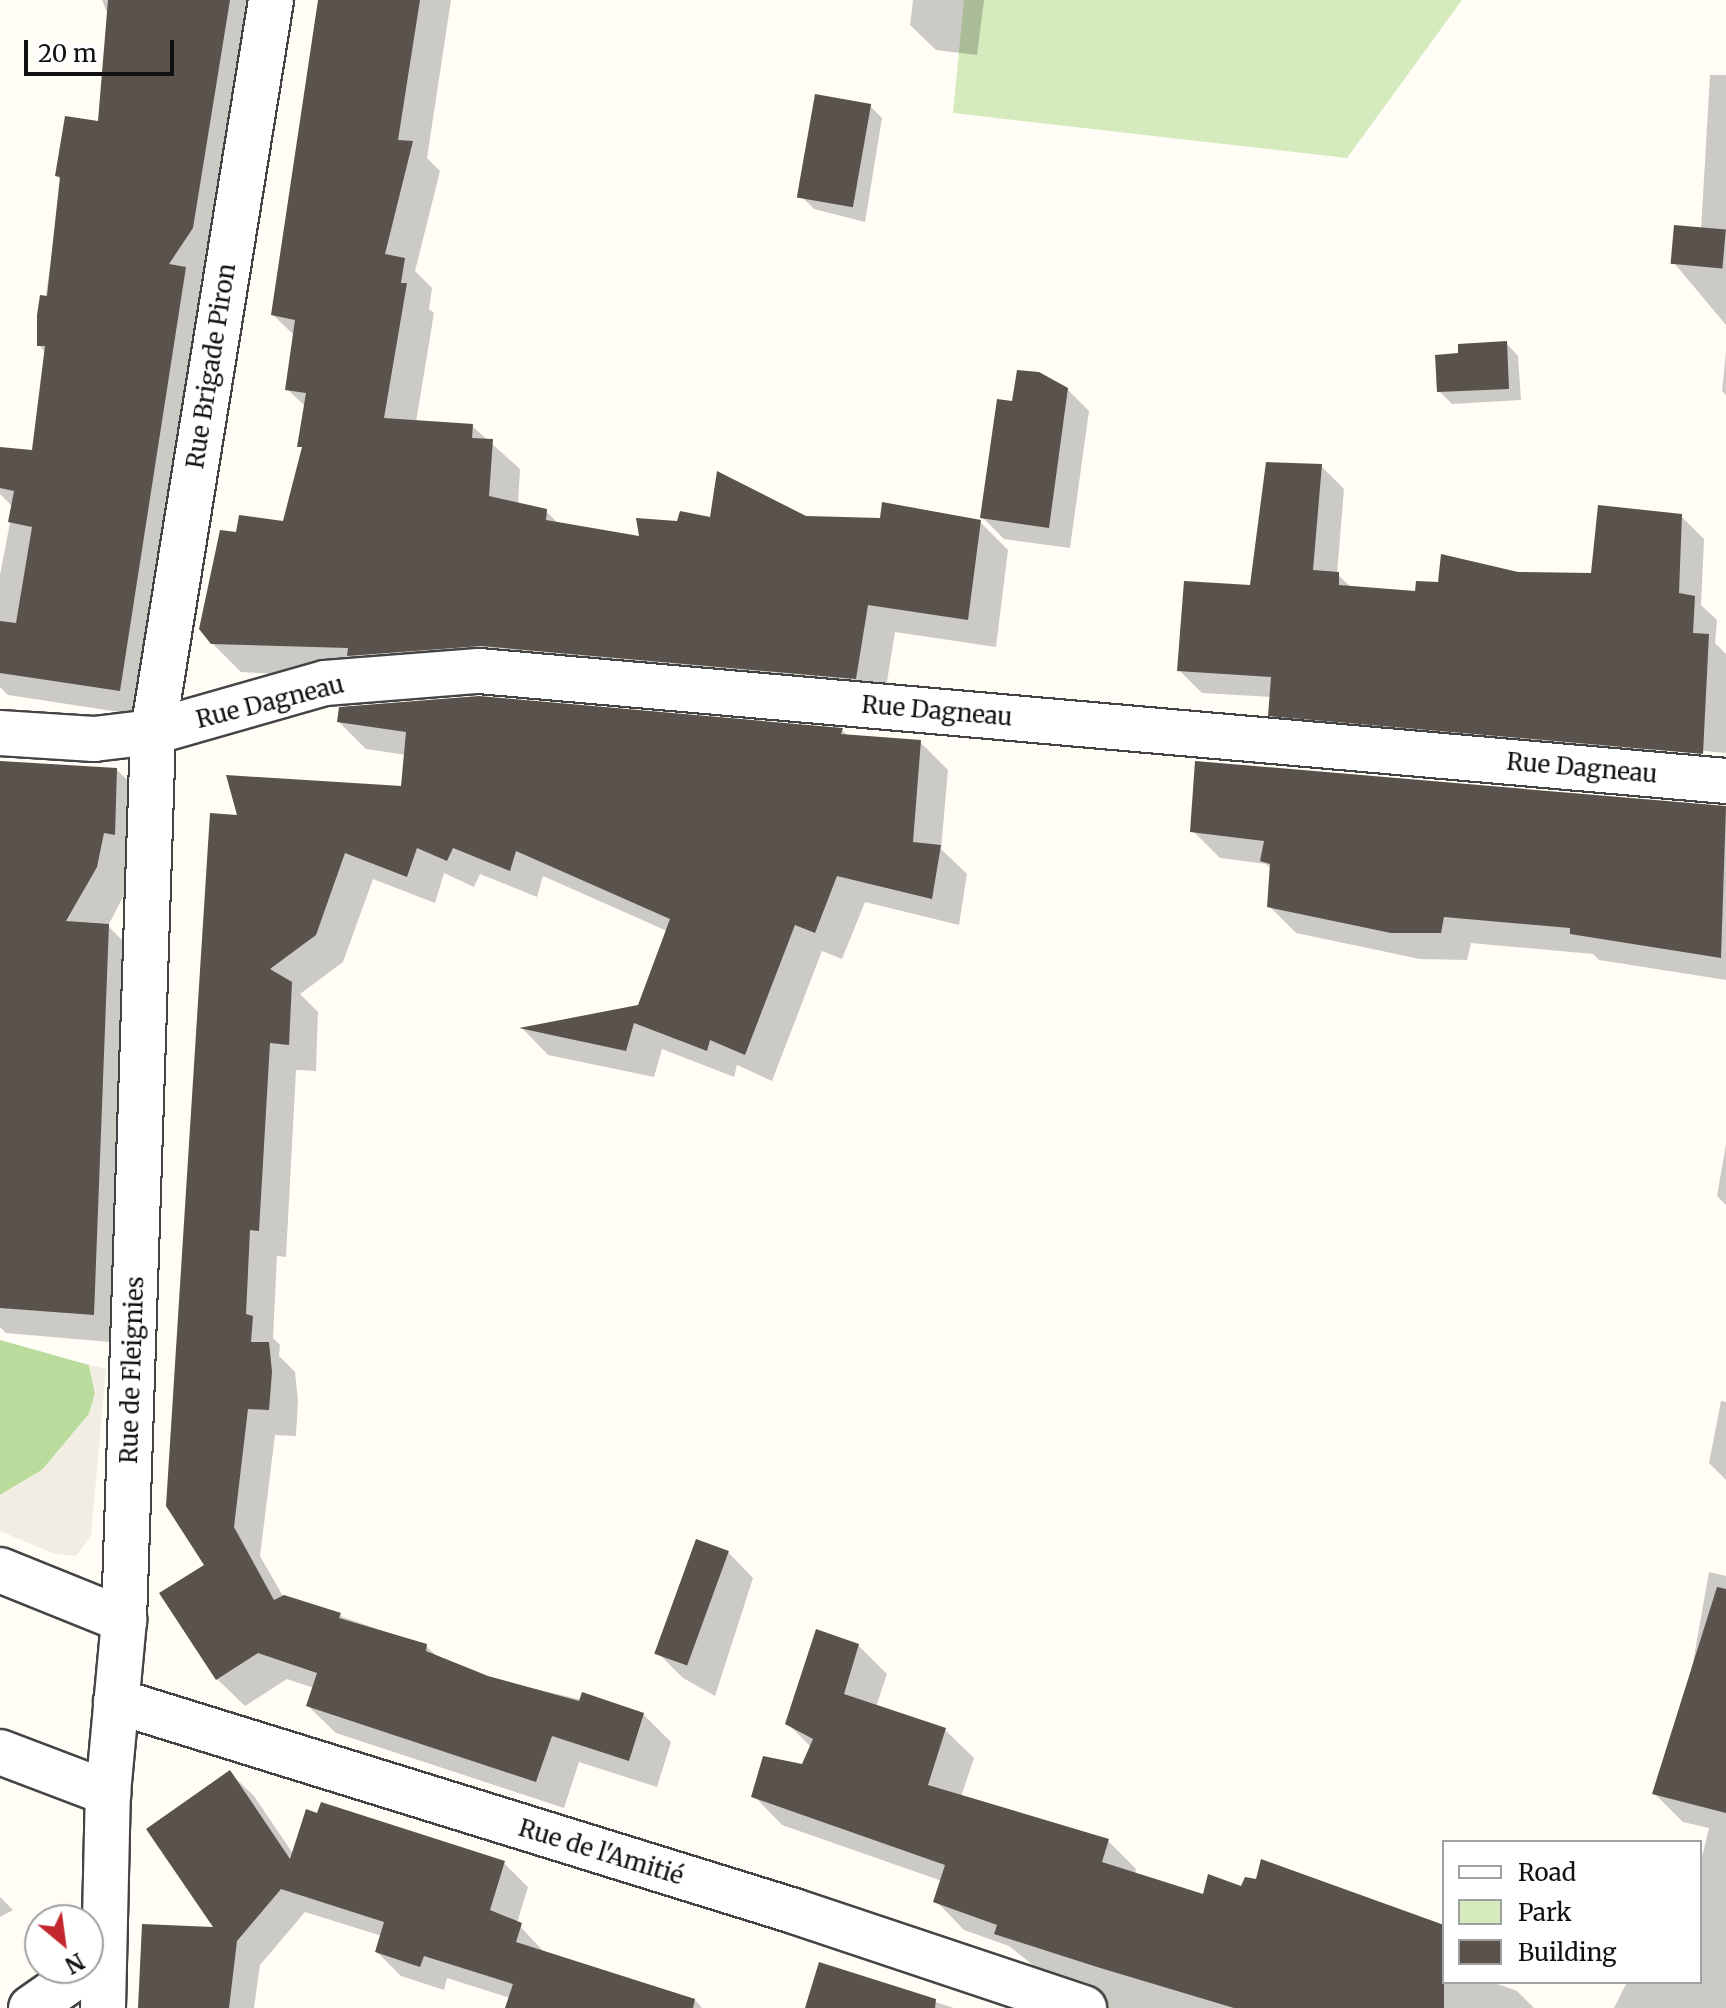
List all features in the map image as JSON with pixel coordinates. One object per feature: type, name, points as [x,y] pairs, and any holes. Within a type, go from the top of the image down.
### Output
[{"type":"street","name":"Rue Brigade Piron","points":[[153,732],[271,0]]},
{"type":"street","name":"Rue Dagneau","points":[[0,733],[94,739],[153,732],[325,683],[479,671],[1726,781]]},
{"type":"street","name":"Rue de Fleignies","points":[[104,1957],[108,1793],[124,1620],[153,732]]},
{"type":"street","points":[[0,1570],[124,1620]]},
{"type":"street","name":"Rue de l'Amitié","points":[[116,1701],[794,1911],[1084,2008]]},
{"type":"street","points":[[0,1752],[108,1793]]},
{"type":"street","points":[[31,2008],[65,1984]]},
{"type":"street","name":"Rue de Fleignies","points":[[103,1984],[103,2008]]},
{"type":"green space","points":[[964,0],[1462,0],[1347,158],[953,113]]},
{"type":"green space","points":[[0,1340],[89,1365],[95,1393],[89,1414],[42,1470],[0,1495]]},
{"type":"shaded area","points":[[89,1365],[106,1369],[91,1536],[76,1556],[55,1554],[0,1531],[0,1495],[42,1470],[89,1414],[95,1393]]},
{"type":"building","points":[[108,0],[230,0],[193,228],[169,264],[186,267],[120,691],[0,673],[0,621],[16,623],[32,527],[8,522],[14,491],[0,488],[0,447],[32,450],[45,346],[37,346],[37,315],[40,295],[47,296],[60,177],[55,176],[65,116],[98,121]]},
{"type":"building","points":[[318,0],[420,0],[398,140],[413,141],[385,254],[405,258],[401,283],[407,283],[384,418],[473,424],[472,438],[493,439],[489,496],[547,509],[546,520],[639,536],[636,518],[677,521],[680,511],[710,517],[717,471],[806,516],[880,518],[882,502],[981,520],[968,620],[868,605],[856,679],[481,646],[347,656],[348,648],[211,644],[199,629],[220,530],[236,532],[239,515],[283,521],[302,447],[297,447],[306,393],[285,390],[295,320],[271,315]]},
{"type":"building","points":[[815,94],[871,104],[853,207],[797,197]]},
{"type":"building","points":[[1674,225],[1726,230],[1722,268],[1671,264]]},
{"type":"building","points":[[1507,341],[1509,389],[1437,392],[1435,355],[1458,353],[1458,344]]},
{"type":"building","points":[[1017,370],[1039,372],[1068,388],[1049,528],[980,518],[997,399],[1012,401]]},
{"type":"building","points":[[1266,462],[1322,464],[1313,570],[1339,572],[1339,585],[1415,591],[1416,581],[1438,582],[1441,554],[1518,572],[1591,573],[1598,505],[1682,514],[1679,593],[1695,596],[1693,633],[1709,634],[1703,754],[1268,716],[1271,677],[1177,671],[1184,581],[1250,585]]},
{"type":"building","points":[[479,696],[843,728],[841,734],[921,740],[913,842],[941,845],[932,899],[837,876],[815,933],[795,925],[745,1055],[710,1040],[707,1051],[634,1023],[626,1051],[519,1028],[638,1005],[670,919],[516,851],[510,871],[453,848],[447,861],[417,848],[407,877],[345,853],[316,935],[270,969],[292,982],[289,1045],[270,1043],[259,1231],[250,1230],[246,1314],[253,1316],[251,1342],[269,1342],[272,1372],[269,1410],[248,1409],[234,1527],[274,1600],[284,1595],[341,1613],[339,1618],[427,1644],[426,1651],[488,1676],[579,1701],[582,1692],[644,1713],[629,1761],[552,1736],[536,1782],[306,1706],[317,1673],[258,1653],[216,1680],[159,1593],[204,1565],[166,1506],[210,813],[237,815],[226,775],[401,786],[406,732],[337,722],[339,707]]},
{"type":"building","points":[[0,761],[117,768],[115,835],[104,833],[97,867],[66,921],[109,924],[94,1315],[0,1308]]},
{"type":"building","points":[[1195,761],[1726,806],[1721,958],[1570,934],[1570,928],[1444,917],[1441,933],[1391,933],[1267,907],[1270,864],[1260,861],[1264,841],[1190,832]]},
{"type":"building","points":[[696,1539],[729,1551],[687,1666],[654,1654]]},
{"type":"building","points":[[1717,1587],[1726,1589],[1726,1813],[1652,1794]]},
{"type":"building","points":[[816,1629],[859,1644],[844,1694],[946,1728],[928,1785],[1109,1839],[1102,1862],[1203,1894],[1208,1874],[1241,1886],[1245,1877],[1256,1879],[1261,1859],[1442,1924],[1444,2008],[1234,2008],[994,1934],[997,1925],[933,1902],[945,1865],[751,1797],[763,1756],[802,1764],[813,1739],[785,1724]]},
{"type":"building","points":[[230,1770],[290,1859],[306,1809],[317,1813],[321,1802],[505,1861],[490,1910],[522,1923],[516,1942],[695,1999],[693,2008],[505,2008],[513,1984],[424,1956],[420,1967],[375,1952],[384,1922],[281,1889],[237,1941],[229,2008],[138,2008],[142,1924],[213,1927],[146,1829]]},
{"type":"building","points":[[819,1962],[936,1999],[935,2008],[805,2008]]}]
